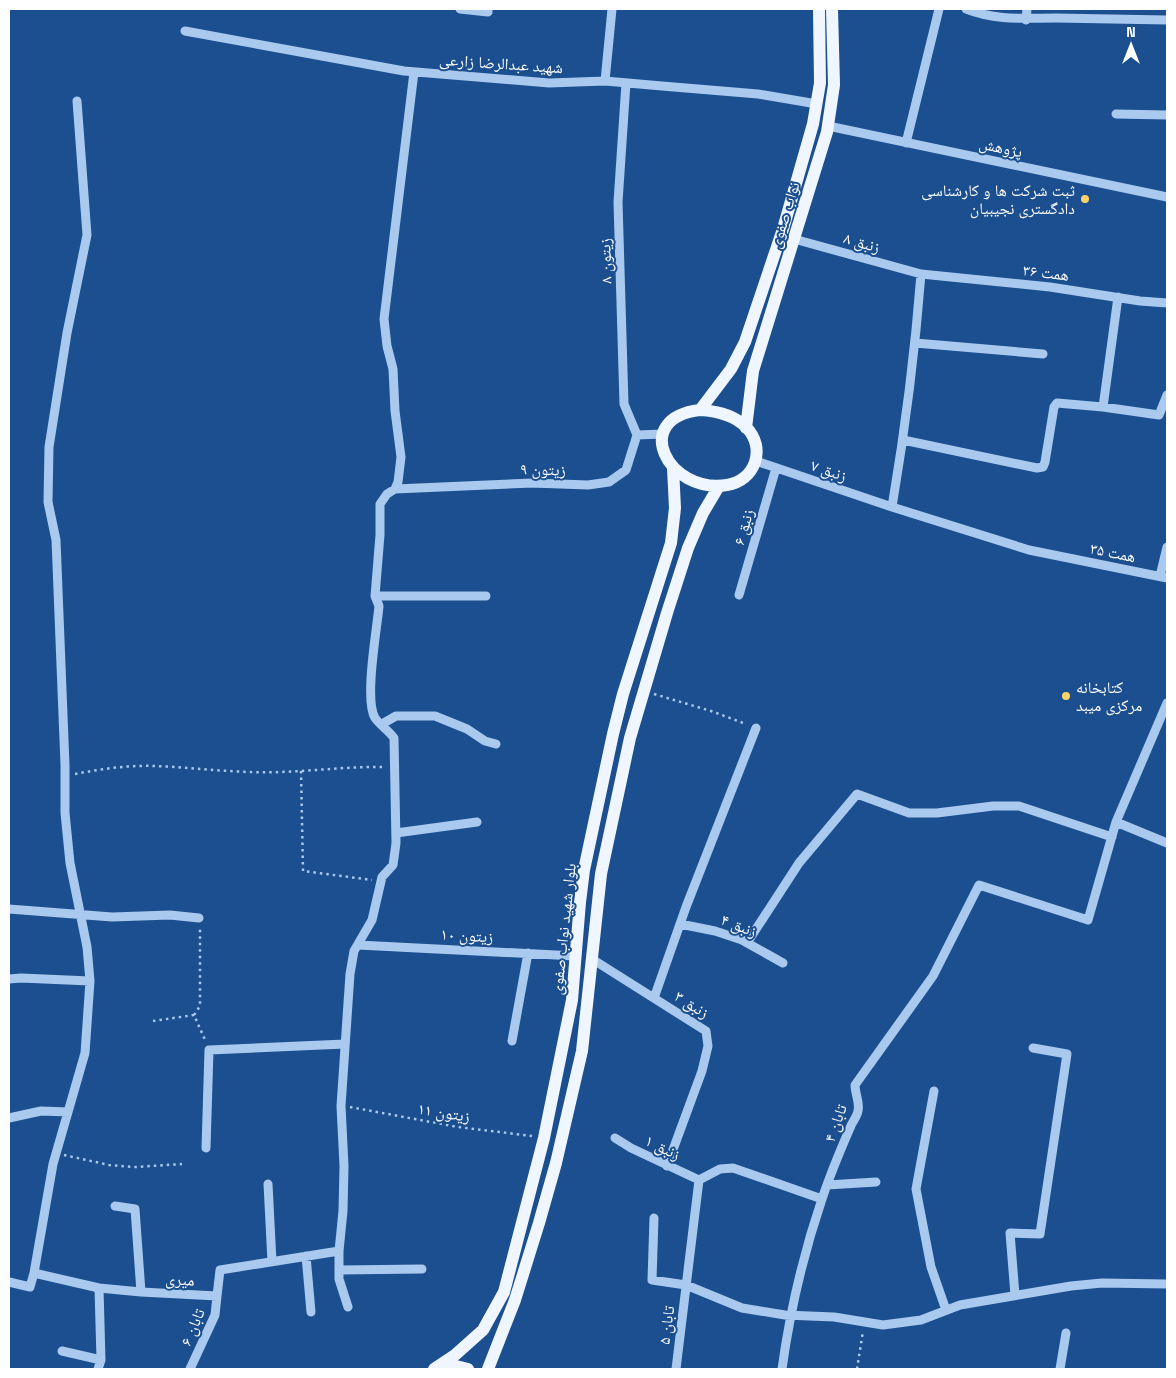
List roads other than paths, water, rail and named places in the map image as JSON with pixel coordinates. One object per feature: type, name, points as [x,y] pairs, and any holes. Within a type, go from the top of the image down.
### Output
[{"type":"main road","name":"نواب صفوی","points":[[700,410],[731,369],[745,342],[783,229],[817,104],[820,83],[819,9]]},
{"type":"main road","name":"نواب صفوی","points":[[746,428],[753,371],[828,126],[834,85],[832,9]]},
{"type":"main road","points":[[796,182],[810,187]]},
{"type":"main road","points":[[700,410],[720,413],[738,421],[746,428],[753,437],[757,449],[756,462],[750,473],[741,480],[730,484],[719,486],[699,483],[681,475],[666,459],[662,447],[663,434],[669,424],[678,416],[689,411],[700,410]]},
{"type":"main road","name":"بلوار شهید نواب صفوی","points":[[434,1369],[483,1330],[504,1292],[544,1138],[572,1000],[584,870],[613,734],[623,694],[671,543],[675,508],[673,468]]},
{"type":"main road","name":"بلوار شهید نواب صفوی","points":[[488,1369],[515,1300],[556,1163],[582,1051],[602,874],[630,738],[643,690],[688,548],[703,513],[719,486]]},
{"type":"main road","points":[[572,1000],[588,1002]]},
{"type":"main road","points":[[434,1369],[452,1365],[468,1369]]},
{"type":"street","points":[[460,9],[488,12],[488,9]]},
{"type":"street","points":[[605,81],[612,9]]},
{"type":"street","points":[[906,143],[939,9]]},
{"type":"street","points":[[966,9],[999,18],[1026,20],[1050,18],[1167,20]]},
{"type":"street","points":[[1026,20],[1027,9]]},
{"type":"street","name":"شهید عبدالرضا زارعی","points":[[185,31],[414,72],[549,83],[605,81],[758,94],[817,104]]},
{"type":"street","points":[[348,1307],[338,1278],[338,1251],[343,1211],[344,1166],[341,1106],[350,974],[354,952],[372,920],[382,877],[394,865],[396,833],[394,738],[376,719],[371,707],[372,672],[379,606],[375,596],[380,535],[380,504],[398,482],[401,457],[395,411],[393,369],[387,346],[384,320],[414,72]]},
{"type":"street","name":"زیتون ۸","points":[[626,83],[618,202],[624,404],[638,435]]},
{"type":"street","points":[[9,1282],[30,1287],[34,1273],[56,1154],[85,1053],[90,982],[87,947],[70,862],[65,813],[56,540],[48,502],[49,447],[67,333],[87,235],[77,101]]},
{"type":"street","points":[[1116,114],[1167,116]]},
{"type":"street","name":"پژوهش","points":[[828,126],[1167,197]]},
{"type":"street","name":"زنبق ۸","points":[[794,239],[921,274]]},
{"type":"street","points":[[892,507],[903,440],[921,274]]},
{"type":"street","name":"همت ۳۶","points":[[921,274],[1050,286],[1167,303]]},
{"type":"street","points":[[1103,406],[1118,297]]},
{"type":"street","points":[[915,343],[1043,354]]},
{"type":"street","points":[[903,440],[1037,468],[1042,467],[1045,462],[1054,407],[1058,403],[1103,406],[1159,415],[1167,395]]},
{"type":"street","points":[[638,435],[663,434]]},
{"type":"street","name":"زیتون ۹","points":[[395,488],[532,483],[588,485],[609,482],[626,470],[638,435]]},
{"type":"street","name":"زنبق ۷","points":[[756,462],[1004,543],[1053,555]]},
{"type":"street","name":"زنبق ۶","points":[[739,595],[776,468]]},
{"type":"street","points":[[1164,577],[1167,547]]},
{"type":"street","name":"همت ۳۵","points":[[1053,555],[1164,577]]},
{"type":"street","points":[[375,596],[486,596]]},
{"type":"street","points":[[748,943],[799,863],[857,794],[909,813],[937,813],[994,806],[1019,806],[1112,837],[1116,822],[1167,703]]},
{"type":"street","points":[[382,724],[396,716],[435,716],[466,729],[484,741],[496,744]]},
{"type":"street","points":[[654,998],[680,924],[756,728]]},
{"type":"street","points":[[396,833],[477,822]]},
{"type":"street","points":[[1116,822],[1167,843]]},
{"type":"street","name":"تابان ۴","points":[[782,1369],[799,1273],[827,1185],[858,1112],[855,1085],[933,976],[979,885],[1088,920],[1112,837]]},
{"type":"street","points":[[9,909],[112,917],[170,915],[200,918]]},
{"type":"street","name":"زنبق ۴","points":[[680,924],[715,931],[748,943],[784,963]]},
{"type":"street","name":"زیتون ۱۰","points":[[358,945],[575,956]]},
{"type":"street","points":[[512,1041],[528,953]]},
{"type":"street","name":"زنبق ۳","points":[[592,959],[706,1031],[708,1046],[702,1071],[667,1166]]},
{"type":"street","points":[[9,979],[90,982]]},
{"type":"street","points":[[206,1148],[209,1050],[346,1044]]},
{"type":"street","points":[[1015,1296],[1010,1233],[1040,1234],[1067,1054],[1033,1048]]},
{"type":"street","points":[[934,1091],[916,1189],[931,1267],[946,1310]]},
{"type":"street","points":[[9,1118],[41,1111],[68,1112]]},
{"type":"street","name":"زنبق ۱","points":[[615,1138],[631,1148],[699,1180]]},
{"type":"street","points":[[699,1180],[720,1169],[733,1168],[822,1199]]},
{"type":"street","name":"تابان ۵","points":[[676,1369],[699,1180]]},
{"type":"street","points":[[827,1185],[876,1182]]},
{"type":"street","points":[[268,1184],[272,1262]]},
{"type":"street","points":[[115,1206],[136,1209],[141,1292]]},
{"type":"street","points":[[654,1218],[652,1280],[686,1285],[742,1308],[790,1316],[834,1317],[883,1325],[921,1320],[960,1305],[1071,1286],[1102,1283],[1167,1284]]},
{"type":"street","name":"میری","points":[[34,1273],[99,1288],[217,1296],[220,1270],[338,1251]]},
{"type":"street","points":[[306,1256],[311,1312]]},
{"type":"street","points":[[338,1270],[422,1269]]},
{"type":"street","points":[[62,1351],[99,1365],[99,1288]]},
{"type":"street","name":"تابان ۶","points":[[190,1369],[215,1315],[217,1296]]},
{"type":"street","points":[[1060,1369],[1066,1333]]},
{"type":"place","name":"ثبت شرکت ها و کارشناسی دادگستری نجیبیان","points":[[1085,199]]},
{"type":"place","name":"کتابخانه مرکزی میبد","points":[[1066,696]]}]
